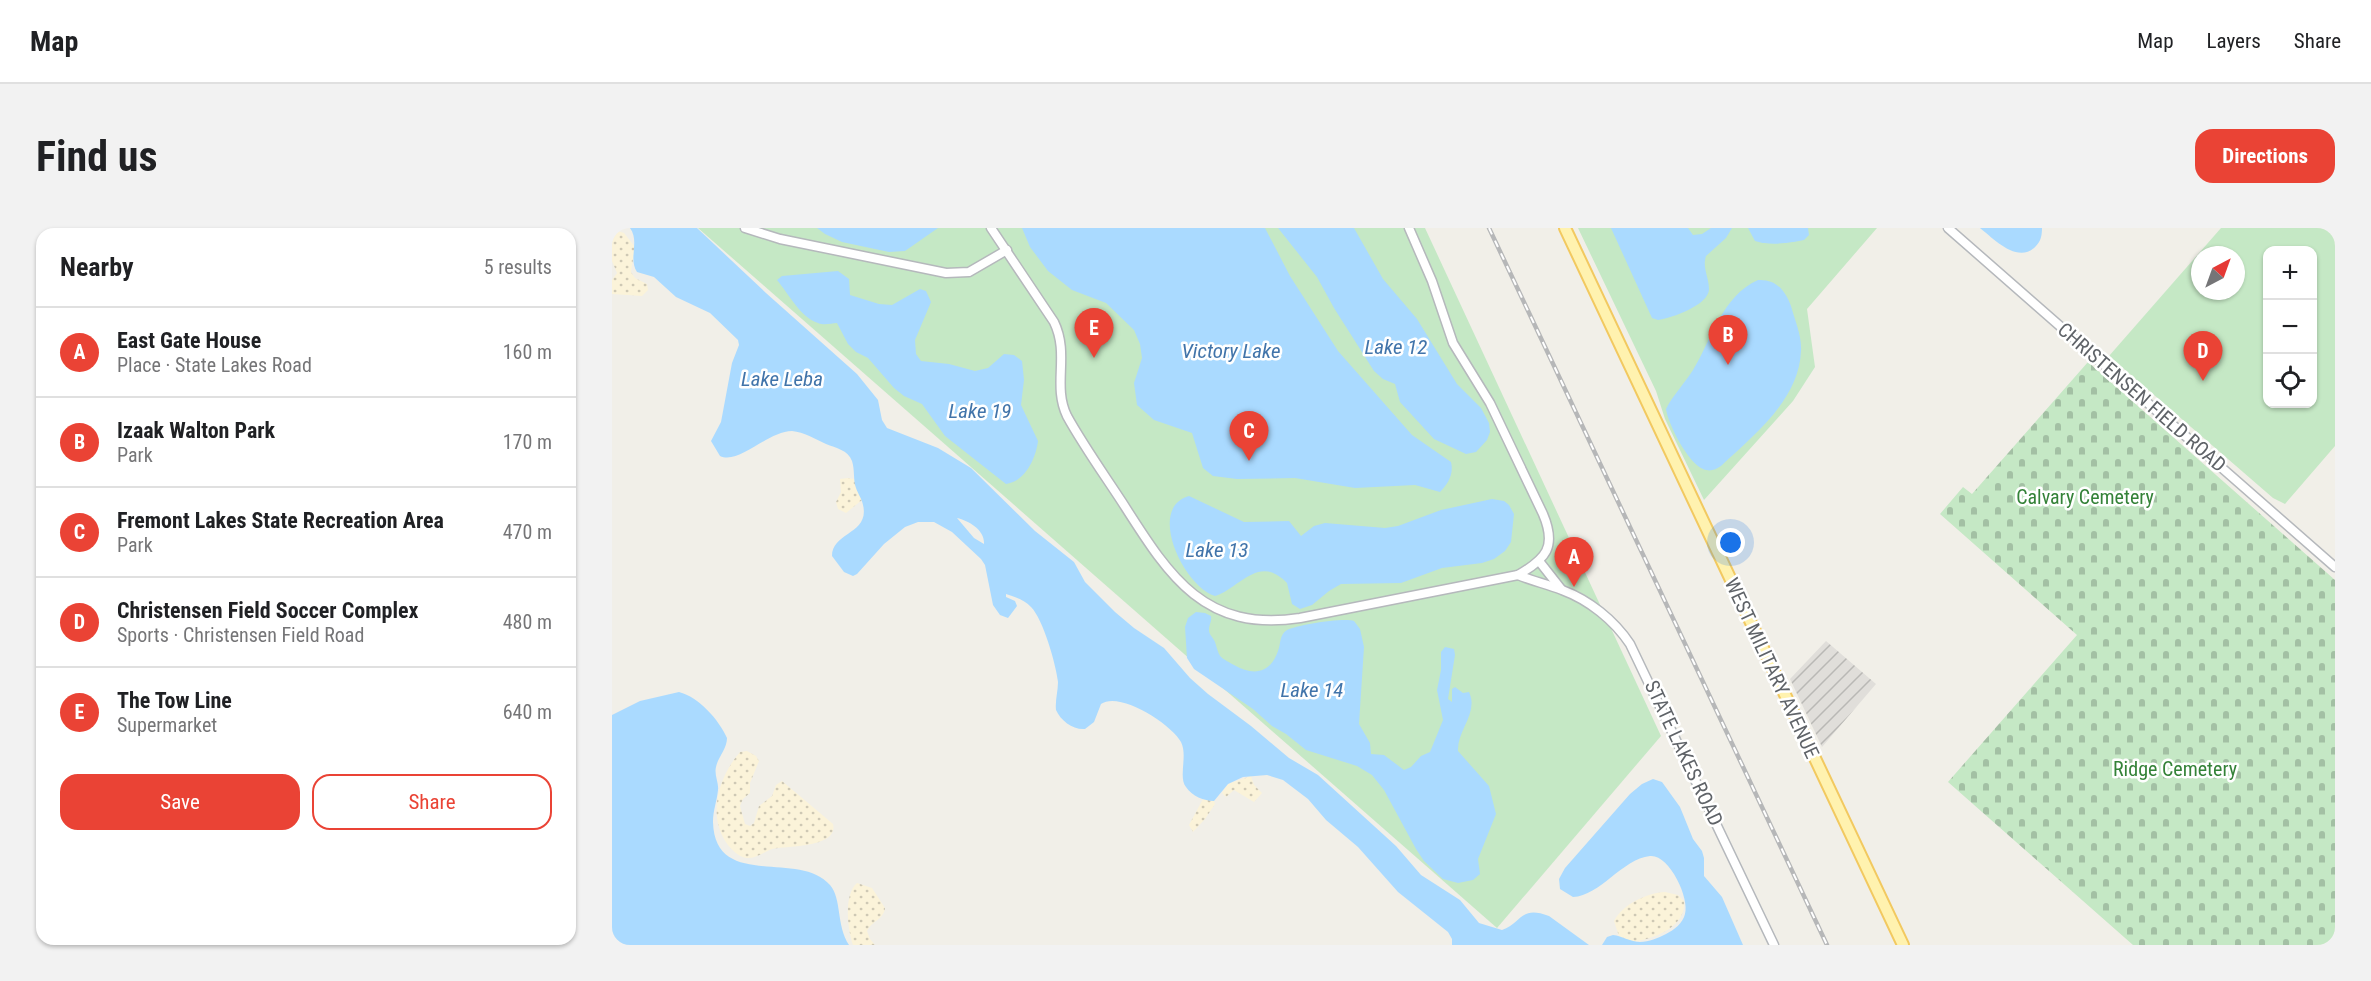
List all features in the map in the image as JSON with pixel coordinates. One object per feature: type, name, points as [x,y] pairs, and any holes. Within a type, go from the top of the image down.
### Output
[{"type":"main road","name":"WEST MILITARY AVENUE","points":[[1565,228],[1903,945]]},
{"type":"street","points":[[745,228],[780,239],[946,273],[969,272],[1007,250]]},
{"type":"street","points":[[991,228],[1054,322],[1059,334],[1063,355],[1061,398],[1071,423],[1158,557],[1180,584],[1203,601],[1240,616],[1264,621],[1279,621],[1518,574],[1539,561],[1549,545],[1550,533],[1547,524],[1490,403],[1453,343],[1432,281],[1409,228]]},
{"type":"street","name":"CHRISTENSEN FIELD ROAD","points":[[1948,228],[2335,567]]},
{"type":"street","name":"STATE LAKES ROAD","points":[[1539,561],[1561,589]]},
{"type":"street","name":"STATE LAKES ROAD","points":[[1518,574],[1561,589],[1604,615],[1620,630],[1630,644],[1774,945]]},
{"type":"shaded area","points":[[1826,641],[1876,684],[1822,747],[1790,679]]},
{"type":"sand","points":[[612,229],[624,233],[635,247],[631,272],[635,278],[647,284],[648,290],[642,296],[612,294],[612,280],[617,273],[612,261]]},
{"type":"sand","points":[[840,479],[854,479],[862,500],[846,513],[838,509],[836,502],[841,492]]},
{"type":"sand","points":[[747,751],[756,756],[759,761],[750,783],[750,793],[743,799],[740,806],[745,824],[750,826],[754,823],[759,806],[772,796],[776,785],[782,781],[833,824],[833,832],[828,838],[810,844],[772,849],[749,858],[736,853],[728,845],[721,834],[718,822],[718,797],[726,773],[740,752]]},
{"type":"sand","points":[[1251,776],[1254,785],[1262,793],[1254,802],[1234,790],[1226,797],[1222,793],[1228,784]]},
{"type":"sand","points":[[1203,799],[1214,801],[1215,804],[1193,832],[1189,825]]},
{"type":"sand","points":[[857,883],[872,888],[885,908],[882,915],[867,931],[875,945],[853,945],[848,922],[848,904]]},
{"type":"sand","points":[[1665,892],[1678,895],[1684,901],[1684,909],[1676,923],[1653,937],[1637,941],[1619,936],[1614,921],[1623,909],[1643,897]]},
{"type":"green space","points":[[698,228],[1425,228],[1661,736],[1497,928]]},
{"type":"green space","points":[[1578,228],[1877,228],[1807,309],[1815,367],[1793,401],[1704,500],[1665,419],[1656,391]]},
{"type":"green space","points":[[2221,228],[2335,228],[2335,446],[2285,504],[2273,498],[2109,356],[2191,262],[2191,300],[2245,300],[2245,246],[2205,246]]},
{"type":"green space","name":"Ridge Cemetery","points":[[2088,362],[2335,580],[2335,945],[2133,945],[1948,782],[2077,635],[1940,514],[1963,487],[1972,494]]},
{"type":"water","name":"Lake Leba","points":[[630,228],[697,228],[857,374],[878,400],[882,420],[887,428],[938,448],[971,468],[1035,531],[1074,562],[1085,582],[1115,612],[1164,648],[1190,678],[1208,694],[1289,758],[1318,775],[1396,846],[1421,875],[1460,900],[1479,923],[1502,930],[1522,916],[1539,913],[1549,916],[1589,945],[1452,945],[1448,932],[1398,892],[1358,847],[1326,820],[1308,799],[1283,780],[1267,775],[1243,777],[1228,784],[1214,801],[1206,800],[1192,793],[1184,783],[1184,754],[1181,742],[1167,727],[1144,711],[1120,702],[1109,701],[1101,704],[1094,722],[1085,729],[1068,724],[1056,710],[1057,674],[1048,642],[1036,613],[1026,602],[1006,594],[1006,597],[1015,601],[1017,606],[1008,618],[1000,615],[993,605],[985,565],[981,559],[952,532],[934,522],[918,522],[905,527],[884,544],[857,574],[853,576],[844,572],[832,556],[834,548],[856,528],[864,515],[850,457],[841,450],[805,434],[792,431],[773,436],[736,456],[728,458],[720,456],[711,441],[721,422],[732,363],[739,345],[738,340],[710,313],[676,297],[654,277],[637,272],[634,261],[633,233]],"holes":[[[957,518],[979,530],[984,544],[974,538]]]},
{"type":"water","points":[[817,228],[938,228],[905,251],[889,252],[842,242]]},
{"type":"water","name":"Victory Lake","points":[[1022,228],[1265,228],[1290,276],[1338,351],[1412,435],[1451,462],[1452,471],[1448,482],[1440,492],[1415,485],[1355,488],[1295,478],[1237,479],[1213,476],[1203,468],[1192,433],[1154,420],[1137,405],[1134,383],[1142,358],[1140,344],[1134,330],[1106,303],[1072,290],[1048,271],[1030,247]]},
{"type":"water","name":"Lake 12","points":[[1278,228],[1354,228],[1383,279],[1417,319],[1457,384],[1481,408],[1489,423],[1490,432],[1487,440],[1476,452],[1466,454],[1434,439],[1400,402],[1395,384],[1383,379],[1374,371],[1317,277]]},
{"type":"water","points":[[1611,228],[1688,228],[1693,235],[1702,234],[1711,228],[1732,228],[1726,238],[1706,256],[1705,265],[1709,289],[1703,300],[1680,314],[1658,320],[1652,318]]},
{"type":"water","points":[[1748,228],[1808,228],[1809,235],[1804,240],[1767,243],[1755,241]]},
{"type":"water","points":[[1980,228],[2042,228],[2042,231],[2036,246],[2022,253],[2014,252],[1999,244]]},
{"type":"water","name":"Lake 19","points":[[838,271],[849,279],[850,295],[879,304],[892,305],[920,289],[926,291],[931,302],[915,340],[916,354],[921,361],[949,364],[975,371],[988,368],[1004,354],[1014,355],[1022,361],[1024,380],[1021,405],[1038,441],[1032,462],[1019,479],[1006,484],[945,436],[922,404],[904,396],[894,388],[868,358],[856,352],[848,344],[837,323],[818,323],[806,316],[777,280],[782,276]]},
{"type":"water","points":[[1758,280],[1775,284],[1783,290],[1789,300],[1800,340],[1798,369],[1784,401],[1773,415],[1721,466],[1706,470],[1697,465],[1685,451],[1666,409],[1693,370],[1727,307],[1735,296]]},
{"type":"water","name":"Lake 13","points":[[1189,496],[1244,522],[1289,521],[1301,536],[1314,526],[1325,523],[1385,528],[1398,526],[1441,510],[1492,499],[1504,501],[1514,514],[1511,542],[1505,551],[1494,559],[1482,563],[1442,568],[1401,583],[1341,584],[1312,605],[1300,609],[1292,604],[1287,583],[1267,571],[1258,572],[1215,596],[1203,590],[1182,564],[1170,531],[1171,515],[1176,503]]},
{"type":"water","name":"Lake 14","points":[[1196,612],[1211,616],[1209,632],[1220,656],[1248,671],[1260,671],[1275,659],[1283,634],[1287,630],[1320,622],[1354,621],[1360,629],[1364,647],[1359,724],[1370,743],[1371,754],[1384,755],[1404,770],[1411,767],[1421,756],[1430,752],[1443,720],[1437,690],[1441,670],[1441,652],[1445,647],[1454,649],[1448,699],[1452,702],[1452,689],[1455,687],[1463,693],[1469,692],[1471,700],[1470,714],[1458,751],[1489,786],[1496,814],[1478,859],[1480,874],[1473,880],[1458,883],[1443,879],[1424,861],[1384,790],[1372,775],[1357,766],[1306,750],[1272,726],[1253,709],[1194,669],[1187,658],[1185,627],[1188,618]]},
{"type":"water","points":[[679,692],[694,699],[708,710],[727,738],[716,770],[718,790],[713,822],[717,843],[728,856],[743,863],[799,870],[816,875],[830,885],[836,897],[842,929],[849,945],[612,945],[612,715],[640,701]]},
{"type":"water","points":[[1653,779],[1662,782],[1680,807],[1693,839],[1702,851],[1704,876],[1722,897],[1743,945],[1602,945],[1607,937],[1613,935],[1637,942],[1650,941],[1669,932],[1682,920],[1686,907],[1681,888],[1671,869],[1657,857],[1650,856],[1630,864],[1583,895],[1573,897],[1560,889],[1559,879],[1565,868],[1630,794],[1642,784]]},
{"type":"railway","points":[[1489,228],[1827,945]]},
{"type":"place","name":"The Tow Line","points":[[1094,358]]},
{"type":"place","name":"Izaak Walton Park","points":[[1728,365]]},
{"type":"place","name":"Christensen Field Soccer Complex","points":[[2203,381]]},
{"type":"place","name":"Fremont Lakes State Recreation Area","points":[[1249,461]]},
{"type":"place","name":"East Gate House","points":[[1574,587]]},
{"type":"park label","name":"Calvary Cemetery","points":[[2085,497]]}]
